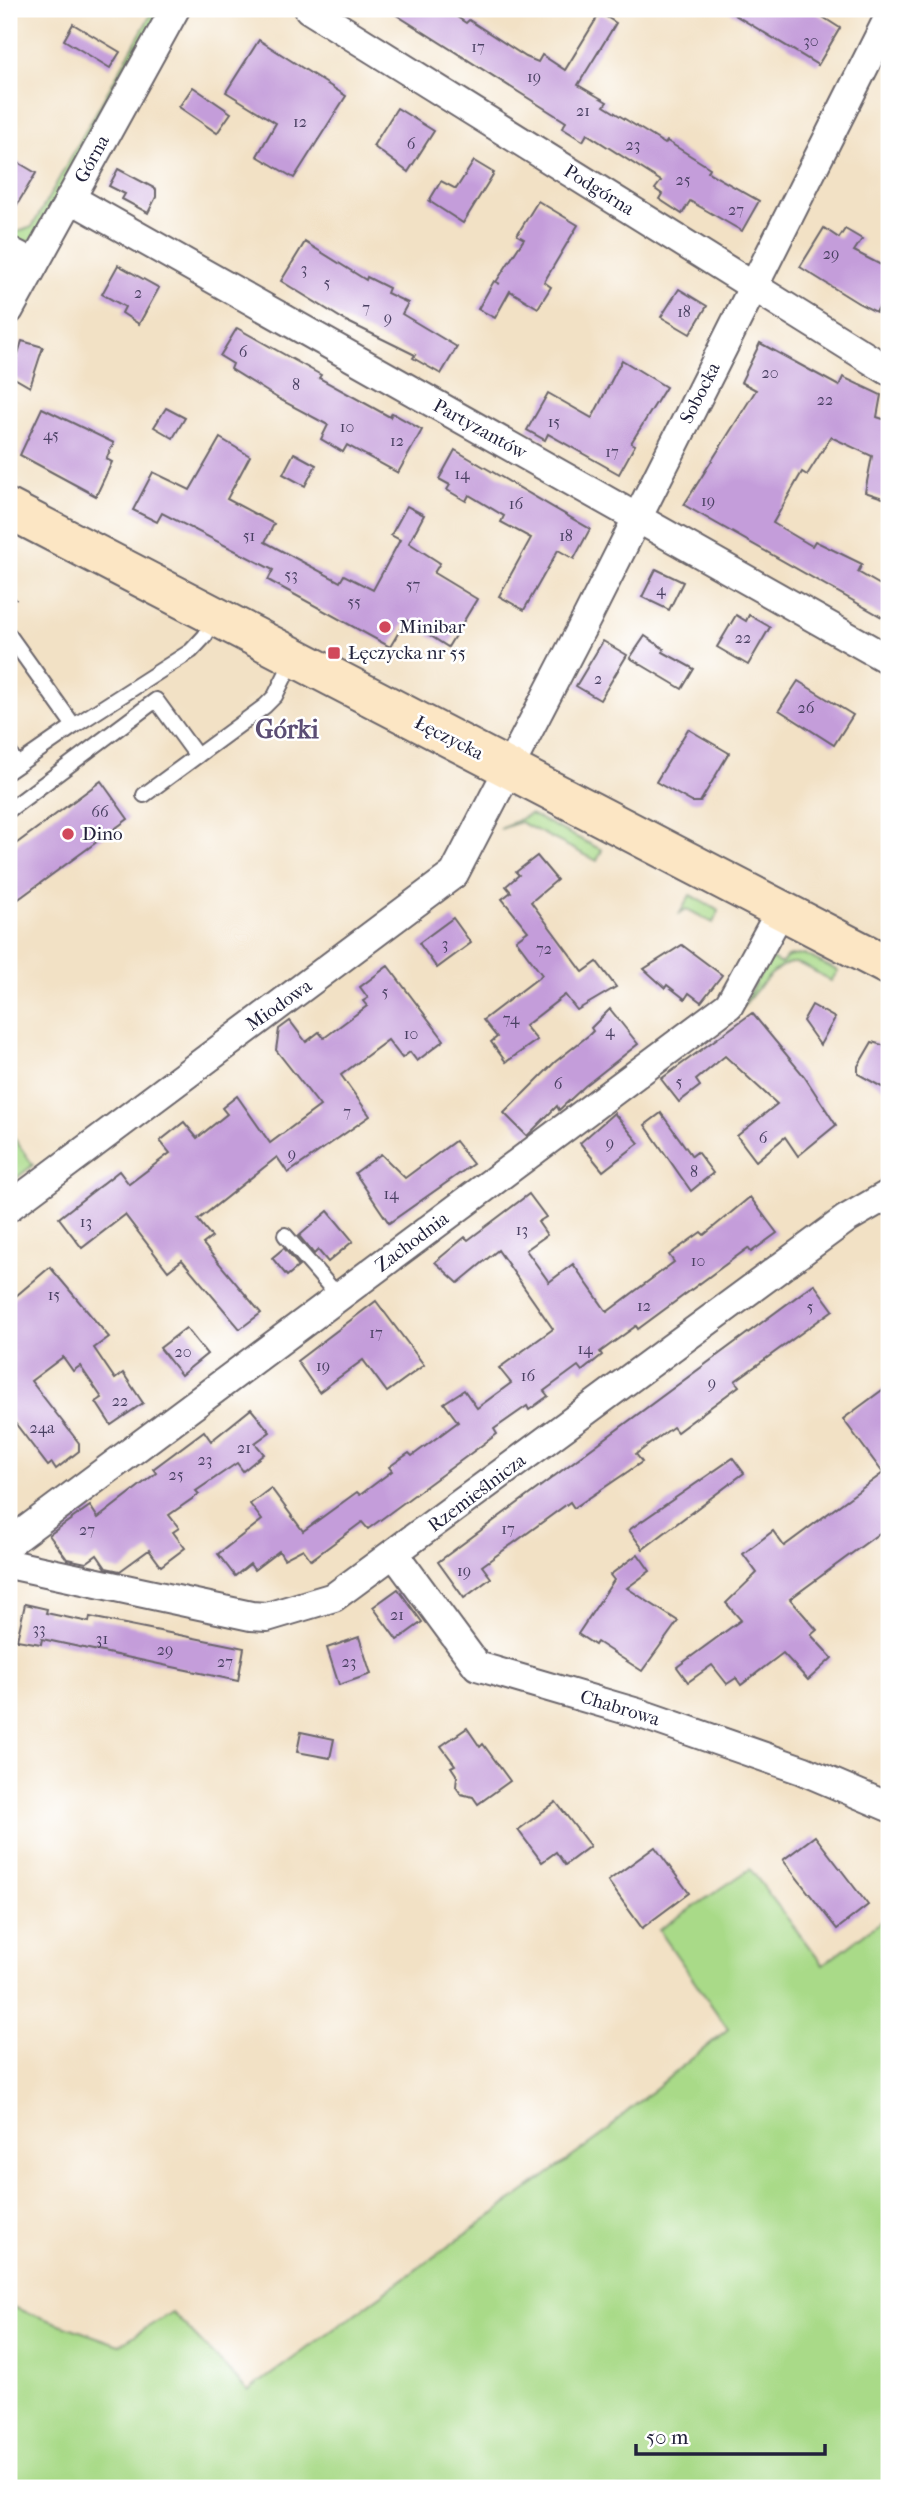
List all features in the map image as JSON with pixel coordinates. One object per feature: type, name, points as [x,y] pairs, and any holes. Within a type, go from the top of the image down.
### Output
[{"type":"main road","name":"Łęczycka","points":[[9,509],[889,967]]},
{"type":"street","name":"Górna","points":[[9,310],[175,9]]},
{"type":"street","name":"Podgórna","points":[[309,9],[889,371]]},
{"type":"street","name":"Sobocka","points":[[509,769],[754,287],[883,17]]},
{"type":"street","name":"Partyzantów","points":[[70,198],[889,660]]},
{"type":"street","points":[[9,251],[34,264]]},
{"type":"street","name":"Miodowa","points":[[9,1207],[454,874],[509,769]]},
{"type":"street","name":"Zachodnia","points":[[9,1543],[729,1005],[781,911]]},
{"type":"street","name":"Rzemieślnicza","points":[[9,1564],[267,1617],[334,1597],[395,1555],[846,1219],[889,1194]]},
{"type":"street","name":"Chabrowa","points":[[395,1555],[477,1666],[641,1714],[803,1770],[889,1807]]},
{"type":"lane","points":[[9,752],[13,768],[191,651],[205,636],[216,616]]},
{"type":"lane","points":[[9,635],[74,726]]},
{"type":"lane","points":[[144,795],[275,695],[295,657]]},
{"type":"lane","points":[[9,810],[156,701],[197,756]]},
{"type":"lane","points":[[285,1235],[339,1297]]},
{"type":"path","points":[[9,603],[16,598]]},
{"type":"green space","points":[[154,9],[162,9],[39,231],[30,241],[18,242],[9,235],[32,227]]},
{"type":"green space","points":[[530,814],[602,850],[597,861],[520,822],[500,829]]},
{"type":"green space","points":[[690,895],[719,911],[713,923],[687,909],[680,913]]},
{"type":"green space","points":[[804,954],[838,971],[831,981],[804,966],[787,964],[772,974],[740,1010],[770,958],[781,964],[787,957]]},
{"type":"green space","points":[[9,1131],[33,1165],[9,1184]]},
{"type":"green space","points":[[750,1869],[823,1965],[889,1915],[889,2488],[9,2488],[9,2306],[119,2345],[172,2312],[248,2391],[608,2131],[617,2120],[728,2029],[659,1930]]},
{"type":"building","points":[[387,9],[445,9],[466,23],[469,20],[526,57],[538,62],[542,55],[565,70],[600,13],[616,23],[578,85],[607,102],[604,106],[665,144],[667,141],[710,168],[708,172],[759,201],[742,231],[690,201],[682,214],[659,199],[662,194],[655,189],[661,181],[587,134],[583,141],[562,128],[566,122]]},
{"type":"building","points":[[725,9],[810,9],[840,28],[818,65]]},
{"type":"building","points":[[73,24],[120,52],[110,68],[64,40]]},
{"type":"building","points":[[259,40],[346,96],[294,178],[257,156],[276,123],[226,92]]},
{"type":"building","points":[[193,87],[231,113],[217,133],[179,107]]},
{"type":"building","points":[[397,108],[434,131],[408,172],[373,146]]},
{"type":"building","points":[[9,157],[36,173],[9,218]]},
{"type":"building","points":[[474,161],[494,173],[463,223],[429,201],[441,181],[456,189]]},
{"type":"building","points":[[118,169],[156,189],[156,197],[148,213],[122,199],[125,194],[109,186]]},
{"type":"building","points":[[538,201],[578,225],[544,282],[551,287],[538,308],[510,291],[495,318],[478,309],[524,239],[517,235]]},
{"type":"building","points":[[824,228],[839,238],[845,229],[862,239],[854,251],[889,269],[889,312],[879,307],[876,312],[858,303],[800,267]]},
{"type":"building","points":[[305,242],[366,280],[367,277],[389,288],[387,293],[408,303],[402,314],[457,347],[441,374],[413,358],[415,355],[346,321],[281,281]]},
{"type":"building","points":[[118,265],[159,288],[139,324],[122,313],[125,307],[102,294]]},
{"type":"building","points":[[679,289],[707,306],[690,334],[661,317]]},
{"type":"building","points":[[237,328],[321,375],[319,378],[390,417],[392,413],[422,430],[398,473],[347,445],[343,452],[321,439],[328,425],[231,369],[233,364],[220,356]]},
{"type":"building","points":[[22,341],[43,347],[30,387],[11,376]]},
{"type":"building","points":[[760,343],[839,386],[843,377],[881,395],[877,417],[889,421],[889,500],[865,492],[872,456],[831,437],[807,475],[802,472],[773,523],[812,546],[815,541],[862,564],[858,572],[889,590],[889,621],[684,505],[756,390],[741,382]]},
{"type":"building","points":[[622,360],[666,387],[631,443],[635,445],[619,474],[548,434],[545,440],[527,430],[548,393],[592,418]]},
{"type":"building","points":[[42,408],[114,443],[106,459],[112,462],[96,496],[20,455]]},
{"type":"building","points":[[166,408],[185,418],[173,438],[154,427]]},
{"type":"building","points":[[220,438],[250,456],[227,499],[274,524],[265,542],[340,582],[344,575],[373,590],[400,540],[391,535],[407,506],[424,515],[409,543],[440,563],[434,573],[477,599],[448,647],[406,620],[390,647],[268,580],[273,570],[162,513],[157,522],[133,510],[153,472],[190,490]]},
{"type":"building","points":[[455,450],[590,529],[574,559],[558,550],[524,610],[499,596],[531,538],[501,522],[504,516],[469,495],[466,501],[447,490],[450,485],[439,479]]},
{"type":"building","points":[[294,453],[316,465],[305,486],[283,474]]},
{"type":"building","points":[[656,569],[683,582],[669,610],[642,597]]},
{"type":"building","points":[[736,615],[746,621],[749,615],[770,627],[748,665],[717,647]]},
{"type":"building","points":[[645,636],[664,649],[663,652],[694,669],[682,689],[630,658]]},
{"type":"building","points":[[603,641],[627,655],[600,700],[576,686]]},
{"type":"building","points":[[798,681],[853,715],[834,745],[779,710]]},
{"type":"building","points":[[688,729],[729,753],[700,802],[692,802],[656,782]]},
{"type":"building","name":"Dino","points":[[101,781],[128,819],[9,906],[9,849]]},
{"type":"building","points":[[537,856],[557,880],[531,902],[583,972],[597,962],[616,987],[577,1010],[565,995],[525,1026],[537,1040],[506,1062],[491,1042],[497,1037],[483,1020],[542,975],[516,940],[528,931],[502,899],[511,892],[506,886],[519,875],[516,872]]},
{"type":"building","points":[[453,918],[471,943],[437,968],[419,943]]},
{"type":"building","points":[[682,945],[722,975],[701,1002],[689,993],[685,999],[667,985],[665,988],[644,969]]},
{"type":"building","points":[[388,966],[444,1040],[417,1061],[410,1052],[402,1058],[388,1040],[341,1075],[370,1116],[288,1173],[277,1157],[198,1220],[212,1237],[203,1244],[261,1313],[240,1329],[182,1260],[168,1271],[125,1215],[82,1248],[59,1218],[119,1171],[129,1184],[170,1153],[160,1141],[184,1122],[197,1138],[227,1114],[222,1108],[237,1096],[270,1143],[320,1106],[276,1050],[279,1029],[290,1021],[306,1042],[319,1032],[324,1038],[367,1006],[363,1001],[368,998],[360,987]]},
{"type":"building","points":[[812,1005],[835,1018],[820,1045],[803,1021]]},
{"type":"building","points":[[610,1009],[638,1044],[559,1110],[557,1106],[527,1136],[504,1113],[555,1062],[589,1035],[593,1031],[591,1028]]},
{"type":"building","points":[[752,1013],[804,1076],[836,1125],[798,1156],[785,1137],[756,1161],[737,1136],[777,1104],[725,1056],[696,1080],[700,1086],[679,1102],[661,1079]]},
{"type":"building","points":[[872,1042],[889,1047],[889,1091],[858,1074],[858,1066]]},
{"type":"building","points":[[614,1113],[639,1143],[603,1171],[580,1143]]},
{"type":"building","points":[[661,1113],[692,1156],[697,1152],[713,1173],[691,1191],[645,1125]]},
{"type":"building","points":[[455,1141],[473,1164],[389,1223],[355,1173],[381,1154],[405,1178]]},
{"type":"building","points":[[529,1194],[546,1217],[538,1222],[547,1235],[526,1250],[549,1282],[573,1264],[607,1312],[674,1262],[669,1255],[701,1232],[704,1235],[750,1197],[777,1233],[751,1252],[748,1248],[638,1329],[636,1326],[600,1352],[602,1355],[582,1371],[578,1366],[544,1391],[548,1396],[529,1410],[527,1406],[494,1429],[497,1434],[368,1529],[362,1522],[311,1560],[303,1549],[284,1559],[279,1551],[254,1570],[250,1564],[235,1576],[218,1554],[262,1520],[250,1504],[271,1488],[303,1531],[357,1492],[360,1495],[392,1471],[389,1467],[409,1453],[412,1456],[458,1422],[444,1403],[464,1390],[477,1408],[511,1383],[499,1368],[553,1329],[498,1250],[458,1283],[435,1262],[465,1237],[468,1240]]},
{"type":"building","points":[[328,1211],[353,1241],[328,1262],[318,1250],[314,1254],[299,1236]]},
{"type":"building","points":[[284,1248],[299,1266],[287,1276],[272,1258]]},
{"type":"building","points":[[50,1267],[109,1337],[94,1348],[115,1379],[123,1373],[143,1403],[111,1425],[96,1402],[102,1398],[80,1366],[73,1371],[63,1357],[31,1381],[79,1443],[79,1451],[56,1469],[52,1463],[48,1466],[9,1415],[9,1302]]},
{"type":"building","points":[[814,1284],[833,1310],[735,1381],[739,1386],[677,1432],[673,1427],[636,1454],[642,1462],[574,1508],[570,1502],[482,1566],[491,1578],[464,1598],[438,1562]]},
{"type":"building","points":[[376,1301],[424,1365],[387,1392],[363,1360],[319,1392],[297,1361]]},
{"type":"building","points":[[186,1328],[207,1354],[181,1375],[160,1348]]},
{"type":"building","points":[[889,1385],[889,1526],[790,1599],[817,1630],[811,1635],[832,1658],[808,1680],[783,1653],[741,1685],[736,1678],[727,1684],[712,1665],[688,1682],[677,1667],[741,1620],[726,1603],[757,1573],[743,1554],[773,1531],[784,1546],[883,1473],[843,1419]]},
{"type":"building","points":[[251,1409],[270,1432],[255,1443],[264,1454],[243,1471],[237,1463],[196,1491],[199,1494],[169,1515],[179,1528],[173,1532],[185,1548],[161,1566],[149,1550],[120,1571],[106,1568],[97,1555],[86,1563],[67,1559],[49,1535],[90,1506],[98,1518],[156,1473],[153,1469],[204,1431],[211,1441]]},
{"type":"building","points":[[733,1458],[744,1473],[643,1549],[629,1530]]},
{"type":"building","points":[[638,1554],[650,1571],[627,1588],[678,1621],[642,1671],[597,1642],[595,1645],[578,1634],[614,1580],[610,1575]]},
{"type":"building","points":[[398,1589],[422,1622],[397,1640],[373,1607]]},
{"type":"building","points":[[25,1604],[47,1609],[46,1613],[89,1622],[90,1617],[244,1648],[238,1681],[42,1639],[41,1644],[17,1640]]},
{"type":"building","points":[[359,1637],[371,1674],[339,1685],[327,1648]]},
{"type":"building","points":[[467,1728],[480,1747],[483,1744],[510,1781],[478,1804],[473,1797],[461,1794],[456,1787],[457,1776],[451,1767],[455,1765],[441,1746]]},
{"type":"building","points":[[301,1732],[334,1739],[330,1758],[297,1752]]},
{"type":"building","points":[[556,1802],[590,1846],[565,1865],[556,1852],[542,1862],[518,1830]]},
{"type":"building","points":[[815,1836],[868,1905],[837,1929],[783,1860]]},
{"type":"building","points":[[655,1847],[689,1893],[642,1928],[608,1881]]},
{"type":"place","name":"Minibar","points":[[385,627]]},
{"type":"place","name":"Łęczycka nr 55","points":[[334,653]]},
{"type":"place","name":"Dino","points":[[68,834]]},
{"type":"district","name":"Górki","points":[[287,729]]}]
